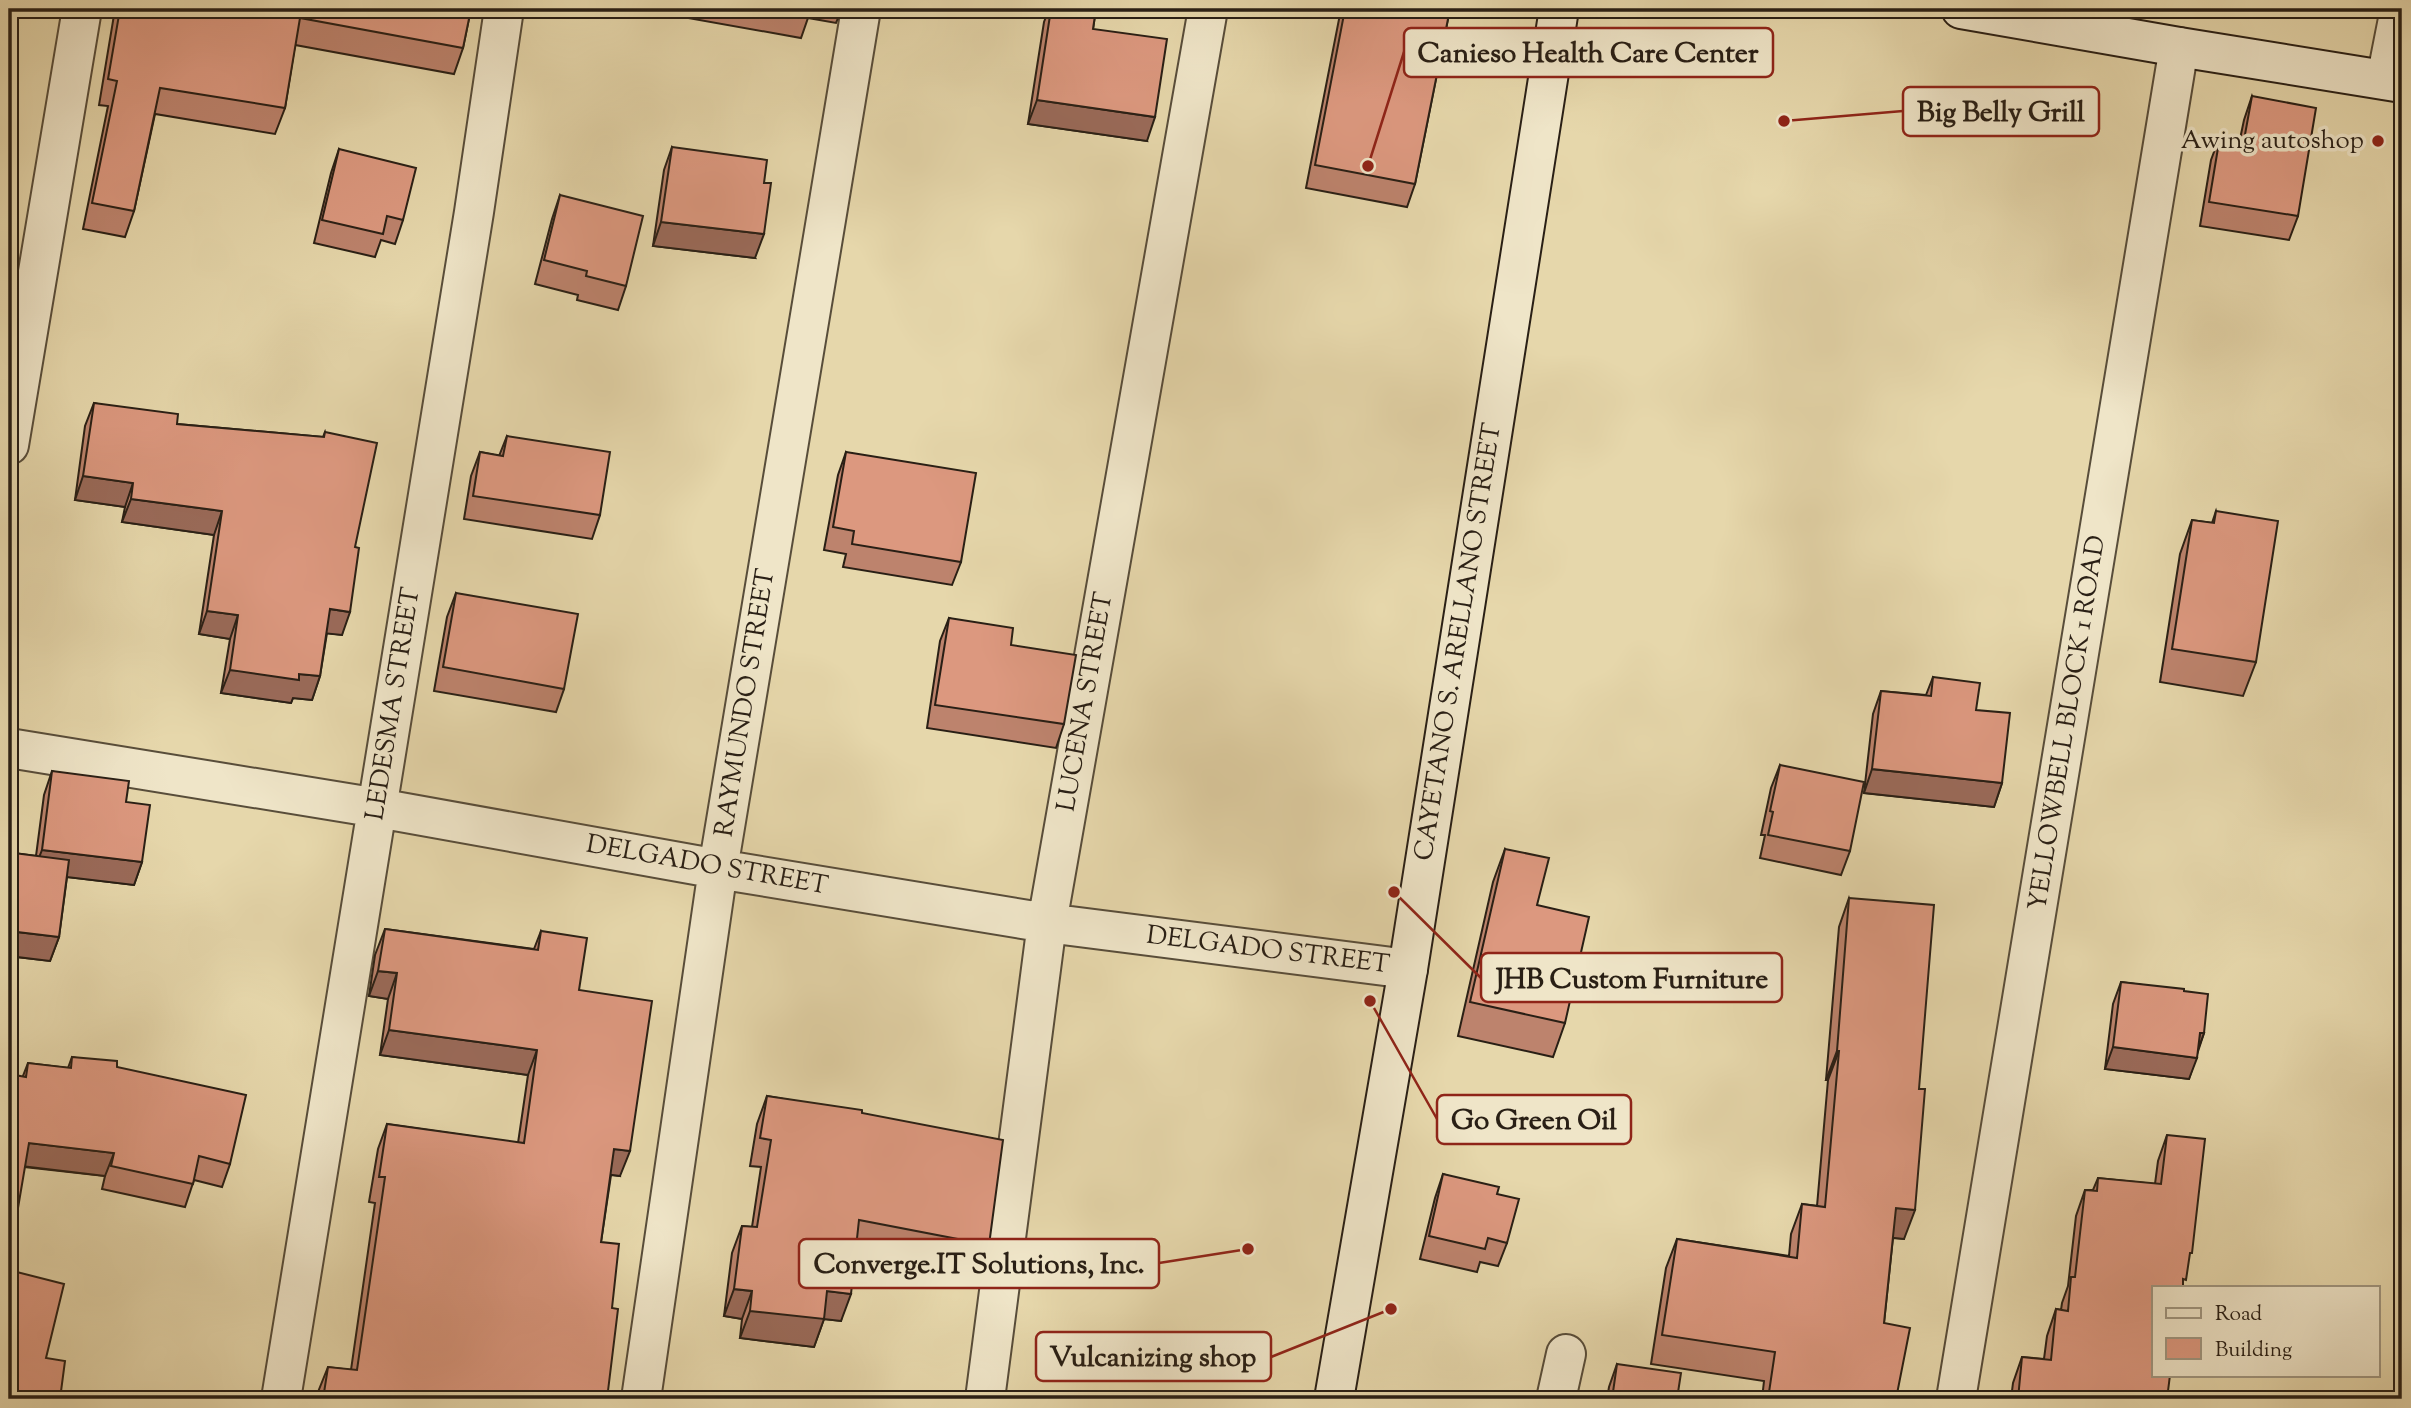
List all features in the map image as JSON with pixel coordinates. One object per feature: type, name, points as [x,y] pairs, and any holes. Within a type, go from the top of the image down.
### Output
[{"type":"street","points":[[9,445],[82,9]]},
{"type":"street","name":"LEDESMA STREET","points":[[281,1399],[378,808],[504,9]]},
{"type":"street","name":"RAYMUNDO STREET","points":[[641,1399],[718,869],[861,9]]},
{"type":"street","name":"LUCENA STREET","points":[[985,1399],[1047,923],[1208,9]]},
{"type":"street","name":"CAYETANO S. ARELLANO STREET","points":[[1334,1399],[1408,969],[1559,9]]},
{"type":"street","points":[[1970,10],[2394,81],[2400,9]]},
{"type":"street","name":"YELLOWBELL BLOCK 1 ROAD","points":[[1956,1399],[2179,47]]},
{"type":"street","name":"DELGADO STREET","points":[[9,748],[378,808],[718,869],[1047,923],[1408,969]]},
{"type":"street","points":[[1556,1399],[1566,1354]]},
{"type":"building","points":[[120,9],[471,9],[463,48],[300,18],[285,108],[160,88],[134,211],[92,203],[117,81],[108,79]]},
{"type":"building","points":[[776,9],[810,9],[809,15]]},
{"type":"building","points":[[1051,9],[1096,9],[1093,29],[1167,39],[1155,117],[1037,100]]},
{"type":"building","points":[[1345,9],[1450,9],[1415,184],[1315,165]]},
{"type":"building","points":[[2252,96],[2316,108],[2298,216],[2209,202],[2220,136],[2244,140]]},
{"type":"building","points":[[672,147],[767,160],[764,183],[771,183],[764,234],[661,222]]},
{"type":"building","points":[[339,149],[416,168],[403,220],[387,216],[383,234],[322,220]]},
{"type":"building","points":[[560,195],[643,216],[626,286],[586,276],[587,271],[544,260]]},
{"type":"building","points":[[94,403],[178,414],[177,424],[324,437],[325,432],[377,443],[355,547],[359,548],[350,612],[330,609],[320,676],[299,674],[299,680],[230,670],[238,615],[207,611],[222,511],[131,499],[133,483],[83,476]]},
{"type":"building","points":[[507,436],[610,452],[600,515],[473,496],[480,452],[503,456]]},
{"type":"building","points":[[846,452],[976,473],[961,562],[852,544],[854,531],[833,527]]},
{"type":"building","points":[[2216,511],[2278,521],[2256,662],[2172,649],[2192,520],[2214,523]]},
{"type":"building","points":[[456,593],[578,614],[564,689],[443,667]]},
{"type":"building","points":[[949,618],[1013,628],[1011,645],[1076,655],[1064,724],[935,705]]},
{"type":"building","points":[[1933,677],[1980,683],[1976,710],[2010,713],[2002,783],[1872,769],[1881,691],[1931,696]]},
{"type":"building","points":[[1780,765],[1864,782],[1850,851],[1768,835]]},
{"type":"building","points":[[52,771],[129,781],[126,802],[150,805],[142,862],[42,850]]},
{"type":"building","points":[[1505,849],[1549,858],[1537,905],[1589,917],[1565,1023],[1470,1002]]},
{"type":"building","points":[[14,853],[69,860],[59,937],[9,931],[9,886]]},
{"type":"building","points":[[1849,898],[1934,905],[1919,1089],[1925,1089],[1915,1210],[1896,1208],[1884,1323],[1910,1328],[1896,1399],[1768,1399],[1775,1352],[1662,1335],[1677,1239],[1797,1258],[1802,1204],[1825,1207]]},
{"type":"building","points":[[385,929],[538,950],[541,931],[587,938],[579,990],[652,1001],[630,1151],[614,1149],[601,1242],[619,1244],[612,1308],[618,1309],[607,1399],[323,1399],[328,1367],[357,1370],[385,1177],[379,1177],[387,1124],[524,1143],[537,1050],[389,1030],[397,973],[378,971]]},
{"type":"building","points":[[2121,982],[2208,994],[2204,1033],[2200,1033],[2197,1058],[2113,1047]]},
{"type":"building","points":[[72,1057],[117,1061],[117,1067],[246,1095],[230,1164],[199,1156],[193,1184],[111,1166],[114,1153],[29,1143],[9,1261],[9,1074],[26,1077],[28,1063],[71,1068]]},
{"type":"building","points":[[767,1096],[862,1110],[862,1113],[1003,1140],[989,1245],[859,1220],[851,1294],[827,1291],[824,1319],[750,1311],[752,1291],[734,1289],[742,1226],[757,1227],[771,1140],[760,1138]]},
{"type":"building","points":[[2167,1135],[2205,1139],[2192,1253],[2186,1280],[2183,1279],[2183,1286],[2152,1286],[2152,1376],[2170,1376],[2167,1399],[2018,1399],[2022,1357],[2051,1360],[2056,1309],[2068,1311],[2071,1277],[2075,1277],[2085,1190],[2097,1191],[2098,1178],[2161,1184]]},
{"type":"building","points":[[1443,1174],[1499,1187],[1497,1194],[1519,1199],[1507,1243],[1488,1238],[1485,1249],[1429,1236]]},
{"type":"building","points":[[9,1270],[64,1284],[46,1358],[65,1361],[60,1399],[9,1399]]},
{"type":"building","points":[[1617,1364],[1681,1373],[1677,1399],[1612,1399]]},
{"type":"place","name":"Big Belly Grill","points":[[1784,121]]},
{"type":"place","name":"Awing autoshop","points":[[2378,141]]},
{"type":"place","name":"Canieso Health Care Center","points":[[1368,166]]},
{"type":"place","name":"JHB Custom Furniture","points":[[1394,892]]},
{"type":"place","name":"Go Green Oil","points":[[1370,1001]]},
{"type":"place","name":"Converge.IT Solutions, Inc.","points":[[1248,1249]]},
{"type":"place","name":"Vulcanizing shop","points":[[1391,1309]]}]
